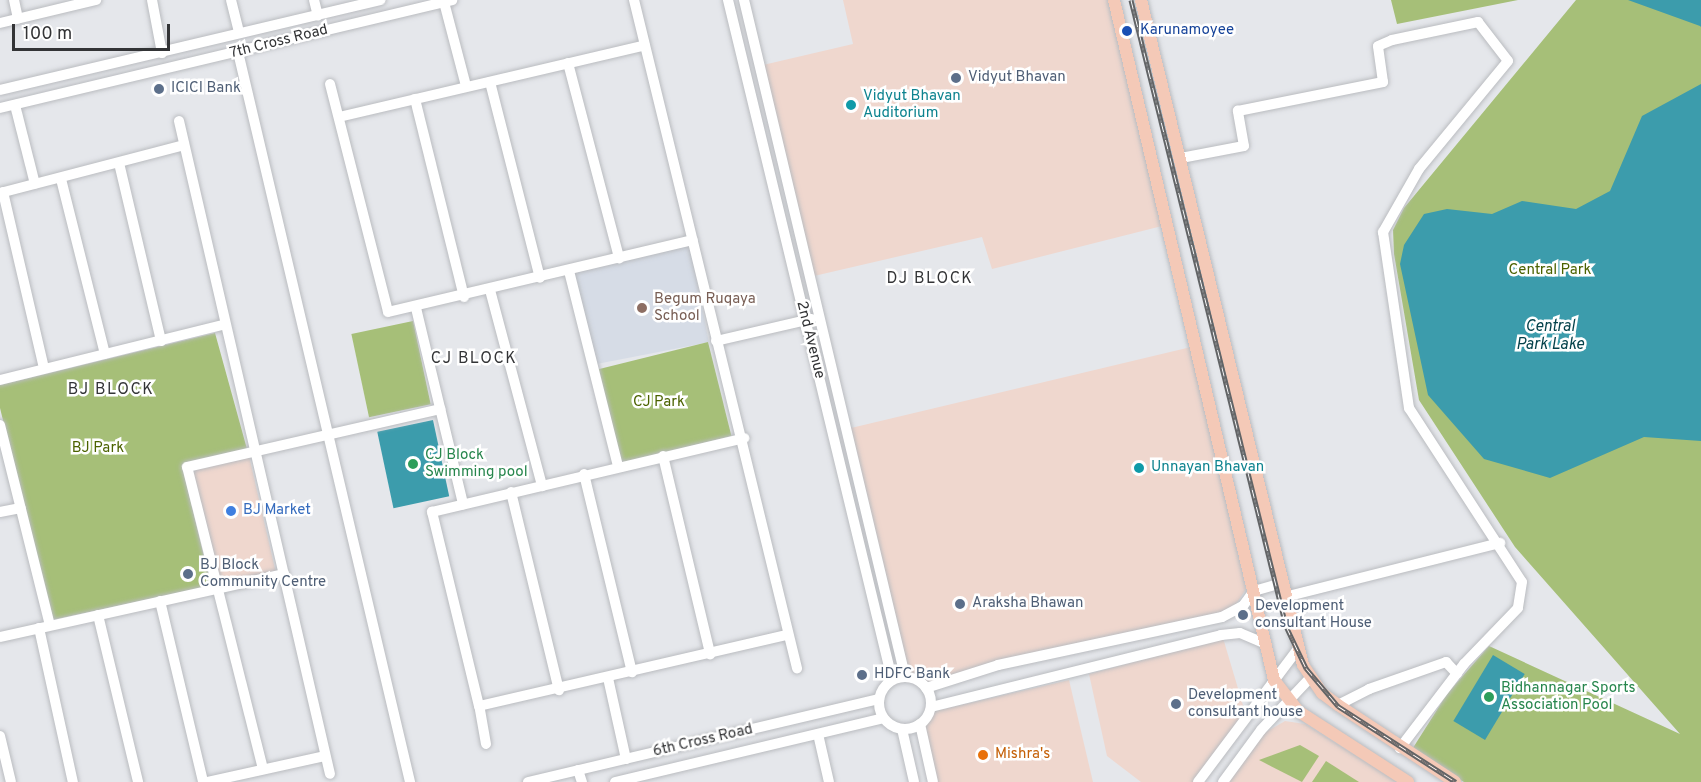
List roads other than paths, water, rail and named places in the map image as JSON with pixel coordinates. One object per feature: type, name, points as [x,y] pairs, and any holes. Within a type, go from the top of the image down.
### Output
[{"type":"main road","points":[[1114,0],[1274,680],[1288,703],[1408,782]]},
{"type":"main road","points":[[1142,0],[1298,649],[1310,678],[1338,705],[1400,748],[1455,782]]},
{"type":"street","points":[[14,0],[18,19]]},
{"type":"street","points":[[0,23],[78,2],[96,0]]},
{"type":"street","points":[[152,0],[162,53]]},
{"type":"street","points":[[231,0],[239,31]]},
{"type":"street","points":[[314,0],[318,16]]},
{"type":"street","name":"7th Cross Road","points":[[0,90],[162,53],[239,31],[318,16],[380,0]]},
{"type":"street","points":[[634,0],[716,342],[744,438],[787,635],[797,668]]},
{"type":"street","name":"2nd Avenue","points":[[728,0],[892,679]]},
{"type":"street","name":"2nd Avenue","points":[[744,0],[905,676]]},
{"type":"street","points":[[448,1],[466,86]]},
{"type":"street","name":"7th Cross Road","points":[[0,108],[448,1]]},
{"type":"street","points":[[1181,158],[1244,146],[1238,111],[1383,82],[1378,46],[1392,40],[1478,22],[1508,61],[1460,117],[1400,195],[1383,232],[1404,389],[1409,408],[1500,543],[1522,582],[1518,608],[1456,674],[1400,748]]},
{"type":"street","points":[[270,25],[274,43]]},
{"type":"street","points":[[339,117],[645,45]]},
{"type":"street","points":[[238,52],[410,782]]},
{"type":"street","points":[[568,63],[619,258]]},
{"type":"street","points":[[114,64],[118,80]]},
{"type":"street","points":[[489,82],[540,278]]},
{"type":"street","points":[[330,84],[386,309],[392,313],[693,240]]},
{"type":"street","points":[[415,99],[464,297]]},
{"type":"street","points":[[15,105],[35,184]]},
{"type":"street","points":[[178,121],[181,146],[222,325],[284,574],[330,774]]},
{"type":"street","points":[[44,368],[1,192],[61,179],[181,146]]},
{"type":"street","points":[[119,163],[161,341]]},
{"type":"street","points":[[61,179],[105,354]]},
{"type":"street","points":[[569,271],[618,466]]},
{"type":"street","points":[[490,290],[542,486]]},
{"type":"street","points":[[416,308],[463,504]]},
{"type":"street","points":[[716,342],[820,317]]},
{"type":"street","points":[[0,380],[222,325]]},
{"type":"street","points":[[263,769],[221,588],[186,467],[252,449],[440,409]]},
{"type":"street","points":[[0,425],[21,508],[73,782]]},
{"type":"street","points":[[486,744],[479,706],[432,515],[463,504],[511,492],[744,438]]},
{"type":"street","points":[[663,456],[710,654]]},
{"type":"street","points":[[584,474],[632,672]]},
{"type":"street","points":[[511,492],[559,690]]},
{"type":"street","points":[[0,512],[21,508]]},
{"type":"street","points":[[1285,597],[1500,543]]},
{"type":"street","points":[[0,637],[284,574]]},
{"type":"street","points":[[926,688],[998,665],[1089,648],[1234,613],[1254,591],[1282,583]]},
{"type":"street","points":[[160,601],[205,782],[326,756]]},
{"type":"street","points":[[98,615],[138,782]]},
{"type":"street","points":[[931,707],[926,688],[905,676],[892,679],[879,699],[883,718],[902,729],[920,724],[931,707],[1230,634],[1240,633],[1266,644]]},
{"type":"street","points":[[479,706],[559,690],[787,635]]},
{"type":"street","points":[[1089,648],[1094,667]]},
{"type":"street","points":[[1198,782],[1298,649]]},
{"type":"street","points":[[1338,705],[1369,689],[1446,662],[1456,674]]},
{"type":"street","points":[[608,678],[626,759]]},
{"type":"street","points":[[1223,782],[1310,678]]},
{"type":"street","name":"6th Cross Road","points":[[528,782],[879,699]]},
{"type":"street","name":"6th Cross Road","points":[[615,782],[883,718]]},
{"type":"street","points":[[920,724],[933,782]]},
{"type":"street","points":[[902,729],[914,782]]},
{"type":"street","points":[[818,734],[829,782]]},
{"type":"street","points":[[0,736],[11,782]]},
{"type":"street","points":[[678,748],[683,767]]},
{"type":"street","points":[[578,770],[582,782]]},
{"type":"water","points":[[1628,0],[1701,0],[1701,27],[1700,26]]},
{"type":"water","name":"Central Park Lake","points":[[1701,84],[1701,441],[1644,437],[1550,478],[1484,459],[1428,395],[1400,264],[1404,245],[1424,214],[1447,209],[1492,214],[1522,201],[1576,209],[1610,191],[1642,116]]},
{"type":"water","name":"CJ Block Swimming pool","points":[[433,420],[449,496],[393,508],[377,432]]},
{"type":"water","name":"Bidhannagar Sports Association Pool","points":[[1493,655],[1525,674],[1485,740],[1453,721]]},
{"type":"railway","points":[[1131,0],[1286,626],[1306,668],[1338,706],[1456,782]]},
{"type":"place","name":"Karunamoyee","points":[[1127,31]]},
{"type":"place","name":"Vidyut Bhavan","points":[[956,78]]},
{"type":"place","name":"ICICI Bank","points":[[159,89]]},
{"type":"place","name":"Vidyut Bhavan Auditorium","points":[[851,105]]},
{"type":"place","name":"Begum Ruqaya School","points":[[642,308]]},
{"type":"place","name":"CJ Block Swimming pool","points":[[413,464]]},
{"type":"place","name":"Unnayan Bhavan","points":[[1139,468]]},
{"type":"place","name":"BJ Market","points":[[231,511]]},
{"type":"place","name":"BJ Block Community Centre","points":[[188,574]]},
{"type":"place","name":"Araksha Bhawan","points":[[960,604]]},
{"type":"place","name":"Development consultant House","points":[[1243,615]]},
{"type":"place","name":"HDFC Bank","points":[[862,675]]},
{"type":"place","name":"Bidhannagar Sports Association Pool","points":[[1489,697]]},
{"type":"place","name":"Development consultant house","points":[[1176,704]]},
{"type":"place","name":"Mishra's","points":[[983,755]]},
{"type":"district","name":"DJ BLOCK","points":[[930,279]]},
{"type":"district","name":"CJ BLOCK","points":[[474,359]]},
{"type":"district","name":"BJ BLOCK","points":[[111,390]]},
{"type":"park label","name":"Central Park","points":[[1550,271]]},
{"type":"park label","name":"CJ Park","points":[[659,403]]},
{"type":"park label","name":"BJ Park","points":[[98,449]]}]
